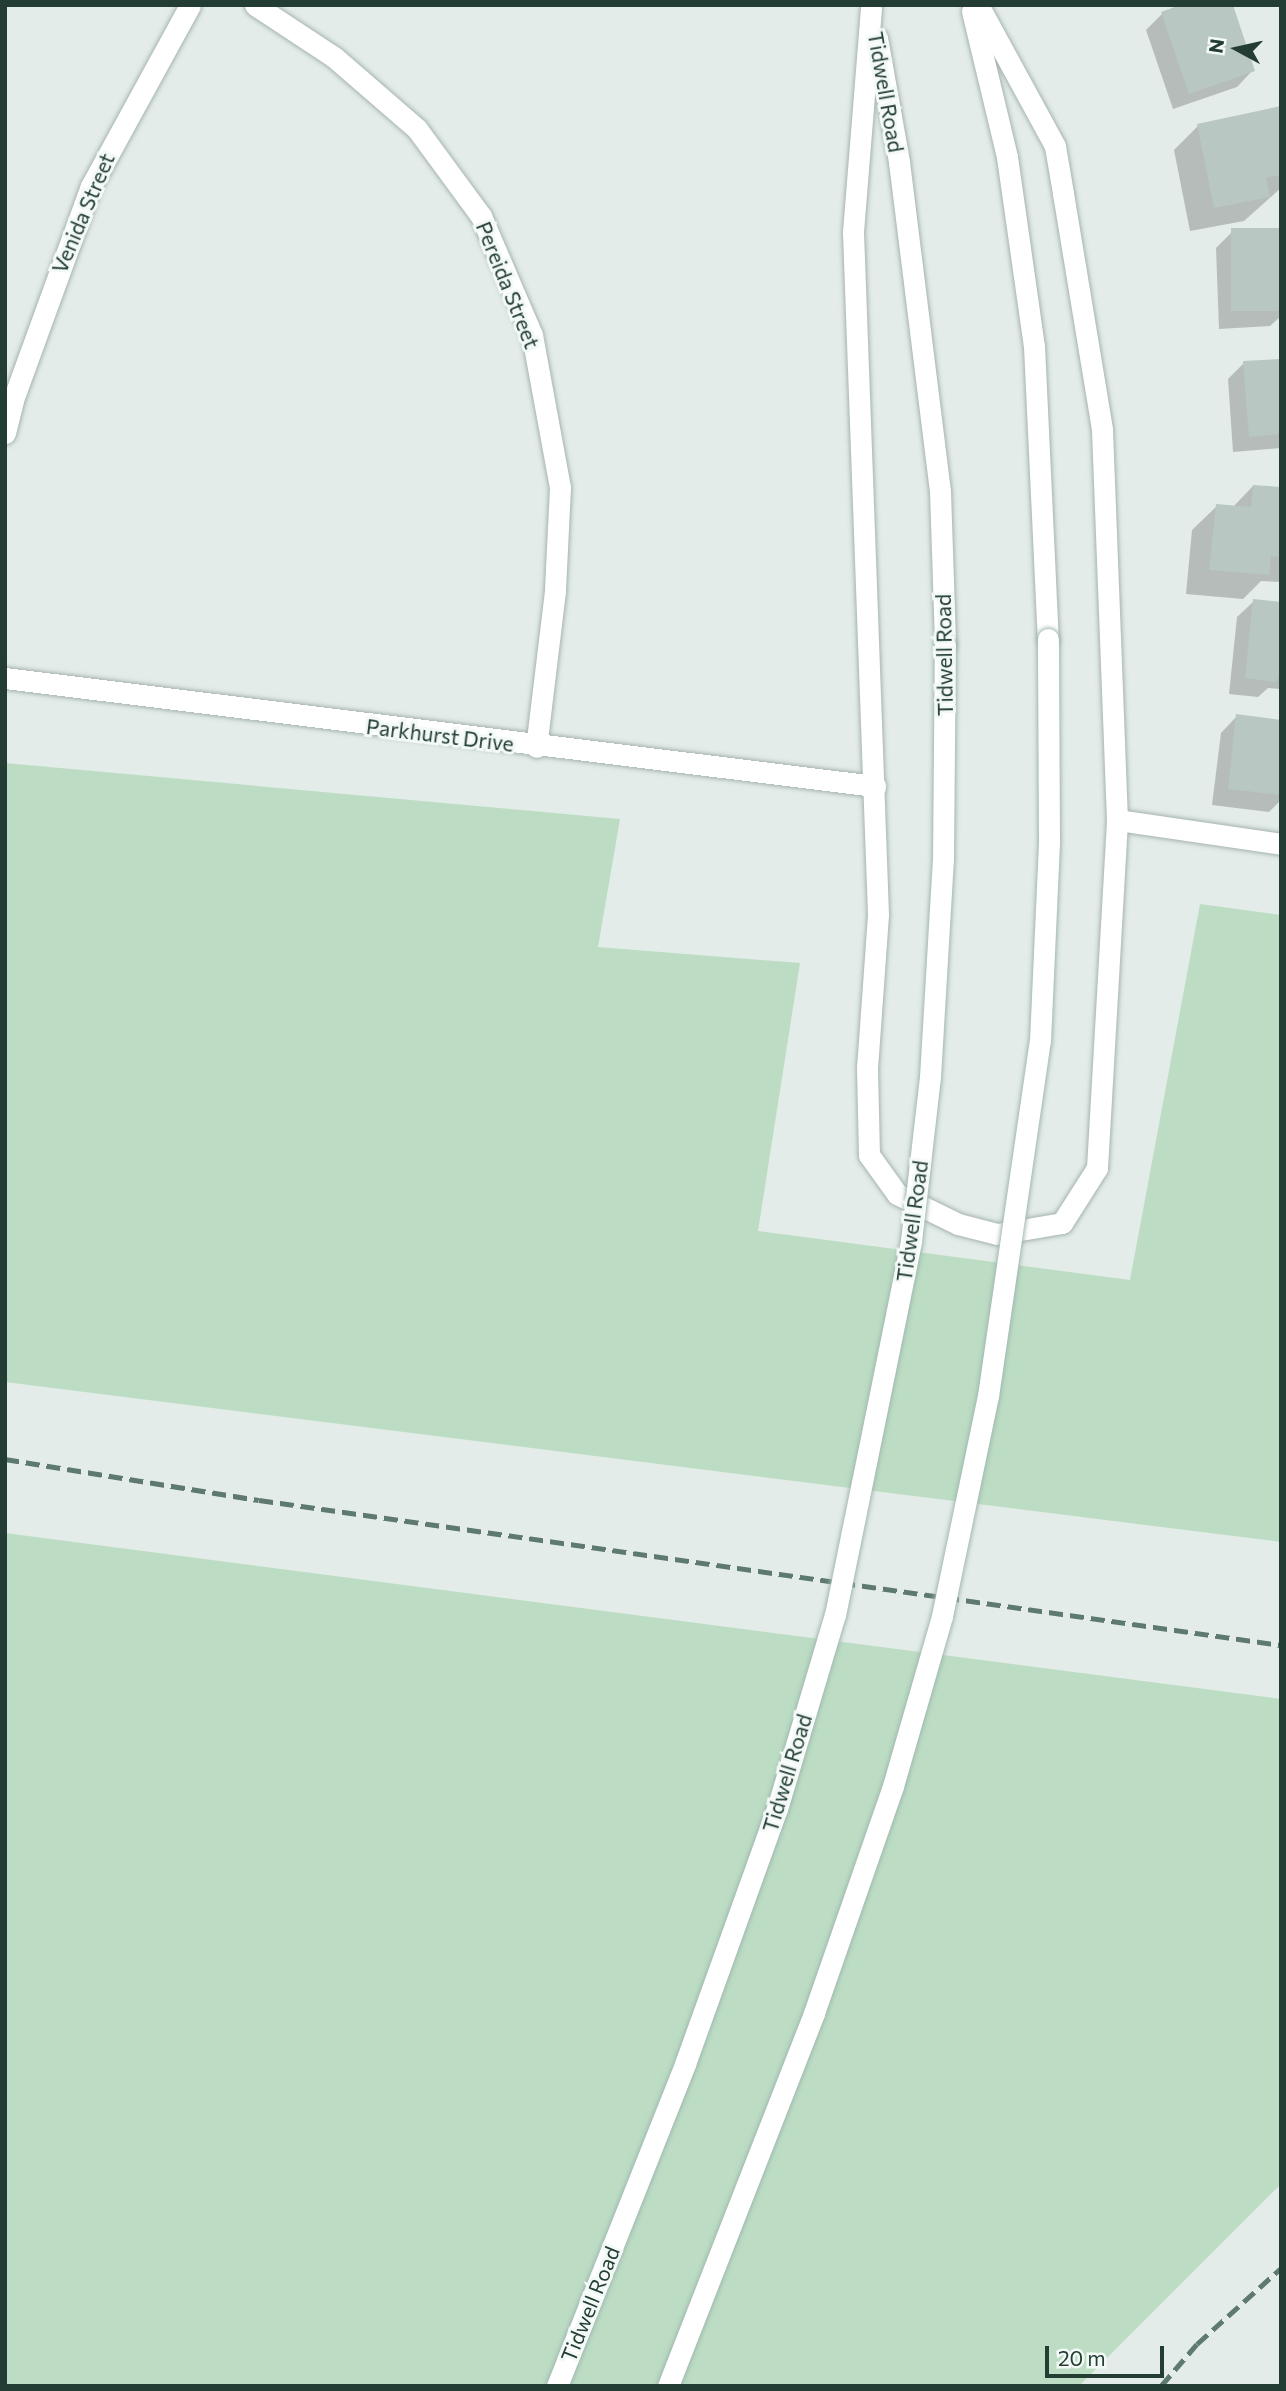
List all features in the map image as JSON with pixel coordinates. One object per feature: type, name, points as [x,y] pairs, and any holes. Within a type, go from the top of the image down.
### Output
[{"type":"main road","name":"Venida Street","points":[[5,433],[13,400],[91,186],[190,5]]},
{"type":"main road","name":"Pereida Street","points":[[254,5],[334,57],[417,129],[481,216],[532,335],[560,487],[555,592],[536,747]]},
{"type":"main road","points":[[668,2386],[814,2013],[892,1786],[942,1616],[988,1396],[1040,1041],[1049,840],[1048,639],[1034,346],[1007,157],[971,5]]},
{"type":"main road","points":[[871,6],[853,232],[878,915],[867,1067],[869,1155],[897,1194],[958,1224],[997,1234],[1062,1223],[1097,1168],[1116,820],[1102,429],[1063,193],[1055,146],[978,5]]},
{"type":"main road","name":"Tidwell Road","points":[[557,2386],[685,2064],[763,1847],[841,1588],[911,1241],[930,1077],[943,860],[945,645],[940,492],[899,162],[871,6]]},
{"type":"main road","name":"Parkhurst Drive","points":[[5,678],[536,747],[875,786]]},
{"type":"main road","points":[[1116,820],[1281,844]]},
{"type":"green space","points":[[5,763],[620,819],[598,947],[800,963],[758,1231],[1130,1280],[1200,904],[1281,915],[1281,1542],[5,1382]]},
{"type":"green space","points":[[5,1533],[1281,1699],[1281,2184],[1079,2386],[5,2386]]},
{"type":"building","points":[[1180,5],[1233,5],[1255,71],[1189,94],[1161,12]]},
{"type":"building","points":[[1281,106],[1281,175],[1266,178],[1270,197],[1214,208],[1197,124]]},
{"type":"building","points":[[1231,228],[1281,228],[1281,311],[1231,311]]},
{"type":"building","points":[[1281,359],[1281,434],[1249,437],[1243,361]]},
{"type":"building","points":[[1253,485],[1281,487],[1281,557],[1271,556],[1269,575],[1209,570],[1216,504],[1251,507]]},
{"type":"building","points":[[1253,599],[1281,602],[1281,671],[1276,682],[1245,678]]},
{"type":"building","points":[[1236,714],[1281,720],[1281,795],[1228,789]]},
{"type":"railway","points":[[5,1459],[259,1500],[1281,1645]]},
{"type":"railway","points":[[1161,2386],[1197,2344],[1281,2268]]}]
